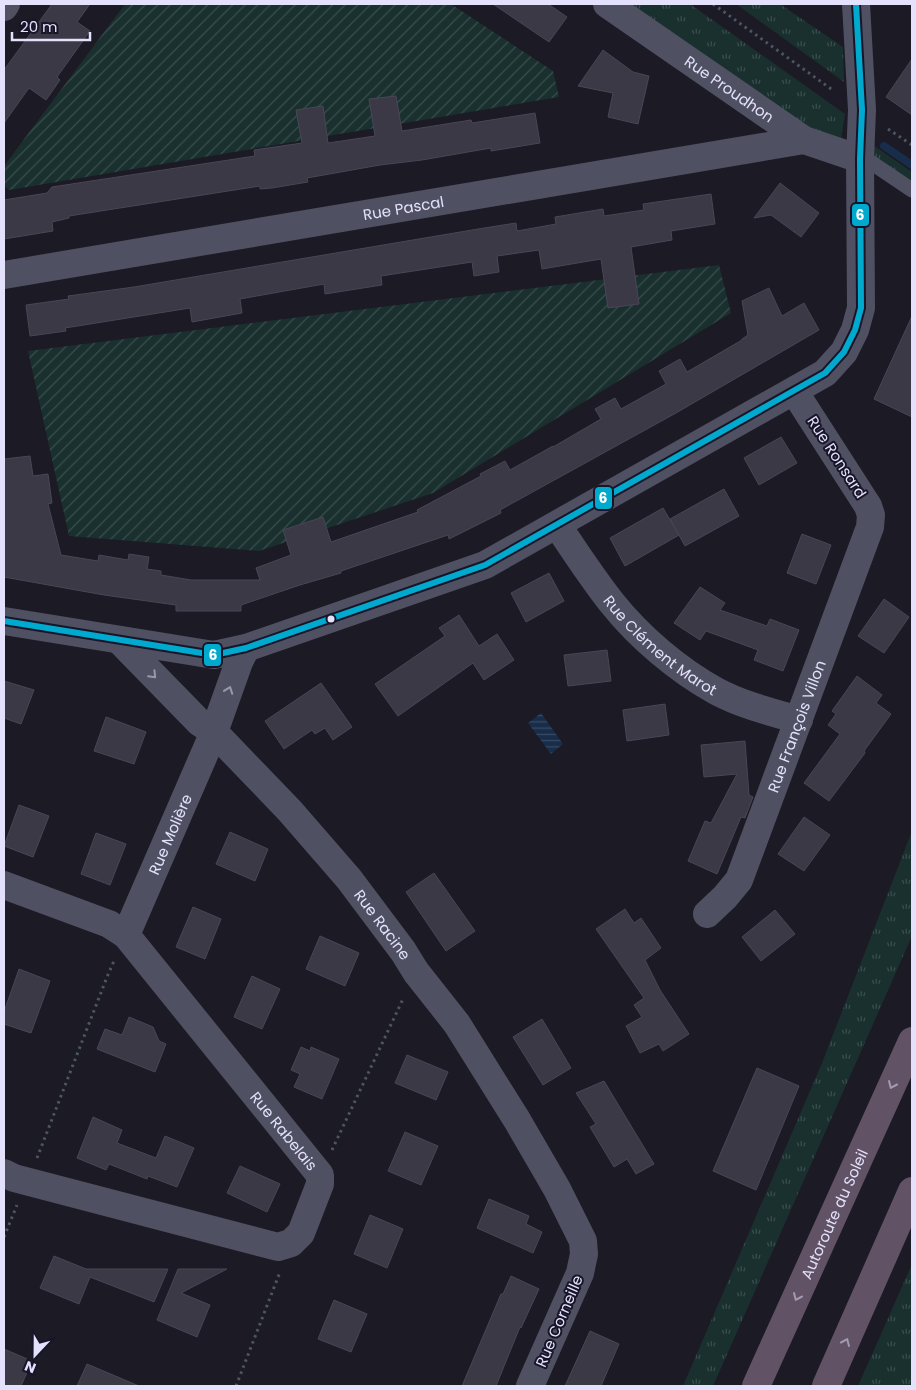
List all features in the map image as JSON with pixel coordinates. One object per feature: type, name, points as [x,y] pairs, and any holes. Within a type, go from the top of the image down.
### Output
[{"type":"highway","name":"Autoroute du Soleil","points":[[756,1386],[912,1041]]},
{"type":"highway","points":[[826,1386],[912,1191]]},
{"type":"street","name":"Rue Proudhon","points":[[607,4],[804,140],[860,157]]},
{"type":"street","points":[[4,621],[214,654],[246,648],[485,565],[825,373],[844,352],[855,330],[860,308],[860,157],[862,110],[856,4]]},
{"type":"street","name":"Rue Pascal","points":[[4,275],[804,140]]},
{"type":"street","name":"Rue Ronsard","points":[[794,391],[868,506],[871,515],[870,527]]},
{"type":"street","name":"Rue Clément Marot","points":[[557,525],[612,603],[658,650],[680,668],[716,692],[748,706],[799,720]]},
{"type":"street","name":"Rue François Villon","points":[[707,914],[739,880],[870,527]]},
{"type":"street","name":"Rue Racine","points":[[119,640],[198,722],[214,732],[290,811],[349,879],[416,972],[457,1024],[517,1120],[557,1190],[584,1241],[584,1254]]},
{"type":"street","name":"Rue Molière","points":[[126,935],[214,732],[239,662],[246,648]]},
{"type":"street","points":[[4,885],[109,924],[126,935]]},
{"type":"street","name":"Rue Rabelais","points":[[126,935],[320,1175],[320,1184],[301,1233],[291,1243]]},
{"type":"street","points":[[16,1177],[278,1246],[291,1243]]},
{"type":"street","name":"Rue Corneille","points":[[530,1386],[573,1291],[580,1273],[584,1254]]},
{"type":"lane","points":[[860,157],[912,190]]},
{"type":"path","points":[[713,4],[912,146]]},
{"type":"path","points":[[4,1237],[16,1177],[126,935]]},
{"type":"path","points":[[320,1175],[416,972]]},
{"type":"path","points":[[236,1386],[291,1243]]},
{"type":"green space","points":[[125,4],[451,4],[553,71],[559,97],[9,190],[4,186],[4,166]]},
{"type":"green space","points":[[623,4],[690,4],[845,114],[840,145],[807,128]]},
{"type":"green space","points":[[736,4],[780,4],[843,47],[844,82]]},
{"type":"green space","points":[[873,145],[912,172],[912,185],[874,158]]},
{"type":"green space","points":[[719,265],[731,313],[433,493],[259,551],[69,536],[28,351]]},
{"type":"green space","points":[[912,831],[912,936],[713,1386],[683,1386],[822,1063]]},
{"type":"green space","points":[[912,1264],[912,1386],[858,1386]]},
{"type":"water","points":[[541,713],[563,744],[551,754],[528,723]]},
{"type":"building","points":[[52,4],[90,4],[77,22],[90,31],[57,77],[60,80],[46,100],[29,88],[4,123],[4,70]]},
{"type":"building","points":[[493,4],[548,4],[567,17],[549,42]]},
{"type":"building","points":[[603,50],[633,72],[649,76],[638,124],[608,117],[613,93],[578,86]]},
{"type":"building","points":[[912,59],[912,115],[886,97]]},
{"type":"building","points":[[396,96],[402,131],[471,120],[472,123],[535,113],[540,143],[491,151],[491,148],[380,165],[307,178],[308,182],[272,188],[260,189],[260,186],[69,216],[69,218],[52,222],[53,231],[4,239],[4,200],[47,193],[52,187],[255,156],[254,150],[302,143],[296,110],[323,106],[328,143],[375,136],[369,99]]},
{"type":"building","points":[[780,183],[819,213],[801,237],[771,215],[754,218]]},
{"type":"building","points":[[711,194],[715,224],[671,231],[672,240],[631,247],[639,304],[608,308],[601,259],[542,269],[539,250],[497,256],[499,272],[474,276],[472,262],[381,276],[382,285],[325,294],[324,284],[240,299],[242,313],[192,322],[190,308],[65,328],[66,331],[30,336],[26,305],[69,299],[68,296],[134,287],[516,223],[517,231],[556,224],[555,217],[603,209],[604,216],[644,210],[643,204]]},
{"type":"building","points":[[769,288],[782,316],[804,303],[819,330],[676,413],[500,510],[501,513],[449,539],[448,535],[341,571],[341,573],[241,605],[241,611],[176,611],[176,605],[104,595],[4,577],[4,459],[30,456],[33,476],[48,474],[52,503],[48,504],[61,555],[98,561],[99,555],[128,560],[129,554],[149,557],[147,569],[161,571],[161,575],[191,580],[260,580],[256,568],[291,555],[283,530],[323,517],[331,542],[418,512],[417,510],[505,461],[510,470],[553,447],[601,419],[595,409],[615,398],[621,409],[666,384],[659,371],[680,359],[687,372],[748,335],[742,301]]},
{"type":"building","points":[[912,316],[912,417],[874,399]]},
{"type":"building","points":[[781,437],[797,463],[759,485],[744,458]]},
{"type":"building","points":[[724,489],[739,516],[685,546],[670,519]]},
{"type":"building","points":[[663,508],[679,535],[625,566],[610,538]]},
{"type":"building","points":[[802,534],[831,545],[816,584],[787,573]]},
{"type":"building","points":[[549,573],[564,601],[526,622],[511,593]]},
{"type":"building","points":[[700,587],[725,603],[720,610],[767,626],[770,619],[799,630],[783,671],[754,660],[758,650],[706,631],[700,640],[674,623]]},
{"type":"building","points":[[884,599],[909,617],[884,653],[858,636]]},
{"type":"building","points":[[459,615],[479,646],[497,634],[514,660],[484,680],[473,663],[398,716],[375,684],[445,636],[439,628]]},
{"type":"building","points":[[607,650],[611,681],[568,686],[564,655]]},
{"type":"building","points":[[857,676],[882,695],[876,703],[891,714],[829,801],[804,783],[840,734],[828,725],[836,714],[832,711]]},
{"type":"building","points":[[4,681],[34,690],[21,724],[4,718]]},
{"type":"building","points":[[321,683],[352,727],[333,740],[325,728],[315,734],[312,730],[284,749],[265,721]]},
{"type":"building","points":[[665,704],[669,735],[627,741],[623,710]]},
{"type":"building","points":[[106,717],[146,732],[134,764],[94,751]]},
{"type":"building","points":[[745,741],[749,795],[753,797],[745,818],[741,817],[717,874],[688,861],[705,821],[711,823],[737,774],[704,777],[701,745]]},
{"type":"building","points":[[19,805],[49,816],[33,857],[4,846]]},
{"type":"building","points":[[804,817],[830,835],[804,871],[778,854]]},
{"type":"building","points":[[230,832],[268,849],[255,881],[216,864]]},
{"type":"building","points":[[96,833],[126,844],[110,885],[81,874]]},
{"type":"building","points":[[434,873],[475,931],[446,951],[406,892]]},
{"type":"building","points":[[193,907],[221,919],[205,959],[176,947]]},
{"type":"building","points":[[625,909],[634,923],[641,918],[661,948],[645,960],[660,990],[689,1034],[663,1051],[659,1044],[640,1053],[626,1026],[642,1017],[634,1005],[644,998],[596,929]]},
{"type":"building","points":[[775,910],[795,934],[761,961],[742,937]]},
{"type":"building","points":[[320,936],[359,953],[345,986],[306,969]]},
{"type":"building","points":[[19,969],[50,981],[31,1033],[4,1024],[4,1012]]},
{"type":"building","points":[[252,976],[280,989],[262,1029],[234,1017]]},
{"type":"building","points":[[129,1017],[153,1027],[159,1041],[166,1044],[155,1072],[97,1049],[105,1029],[122,1035]]},
{"type":"building","points":[[542,1019],[571,1068],[543,1085],[513,1037]]},
{"type":"building","points":[[301,1047],[310,1051],[311,1047],[339,1059],[322,1099],[294,1087],[300,1074],[291,1070]]},
{"type":"building","points":[[407,1055],[448,1072],[436,1100],[395,1083]]},
{"type":"building","points":[[757,1068],[799,1086],[756,1190],[713,1171]]},
{"type":"building","points":[[604,1081],[654,1164],[636,1174],[627,1159],[614,1167],[590,1127],[596,1124],[576,1093]]},
{"type":"building","points":[[93,1117],[122,1130],[117,1143],[156,1158],[165,1136],[194,1148],[177,1187],[148,1176],[147,1179],[109,1164],[106,1170],[77,1158]]},
{"type":"building","points":[[405,1132],[438,1146],[421,1185],[388,1171]]},
{"type":"building","points":[[240,1166],[280,1184],[267,1212],[227,1193]]},
{"type":"building","points":[[489,1199],[529,1216],[526,1224],[542,1232],[533,1253],[477,1228]]},
{"type":"building","points":[[370,1215],[403,1229],[387,1268],[354,1254]]},
{"type":"building","points":[[54,1256],[86,1269],[168,1269],[154,1302],[90,1277],[79,1304],[40,1288]]},
{"type":"building","points":[[178,1269],[227,1269],[181,1293],[210,1305],[197,1337],[157,1320]]},
{"type":"building","points":[[511,1276],[539,1289],[520,1327],[496,1386],[462,1386],[501,1294],[503,1294]]},
{"type":"building","points":[[334,1300],[367,1314],[351,1352],[318,1339]]},
{"type":"building","points":[[590,1331],[619,1344],[601,1386],[565,1386]]},
{"type":"building","points":[[4,1349],[32,1361],[21,1386],[4,1386]]},
{"type":"building","points":[[87,1364],[139,1386],[77,1386]]},
{"type":"waterway","points":[[884,146],[912,165]]},
{"type":"transit line","name":"6","points":[[4,621],[214,655],[246,648],[485,565],[825,373],[844,352],[855,330],[861,308],[860,159],[862,110],[856,4]]}]
